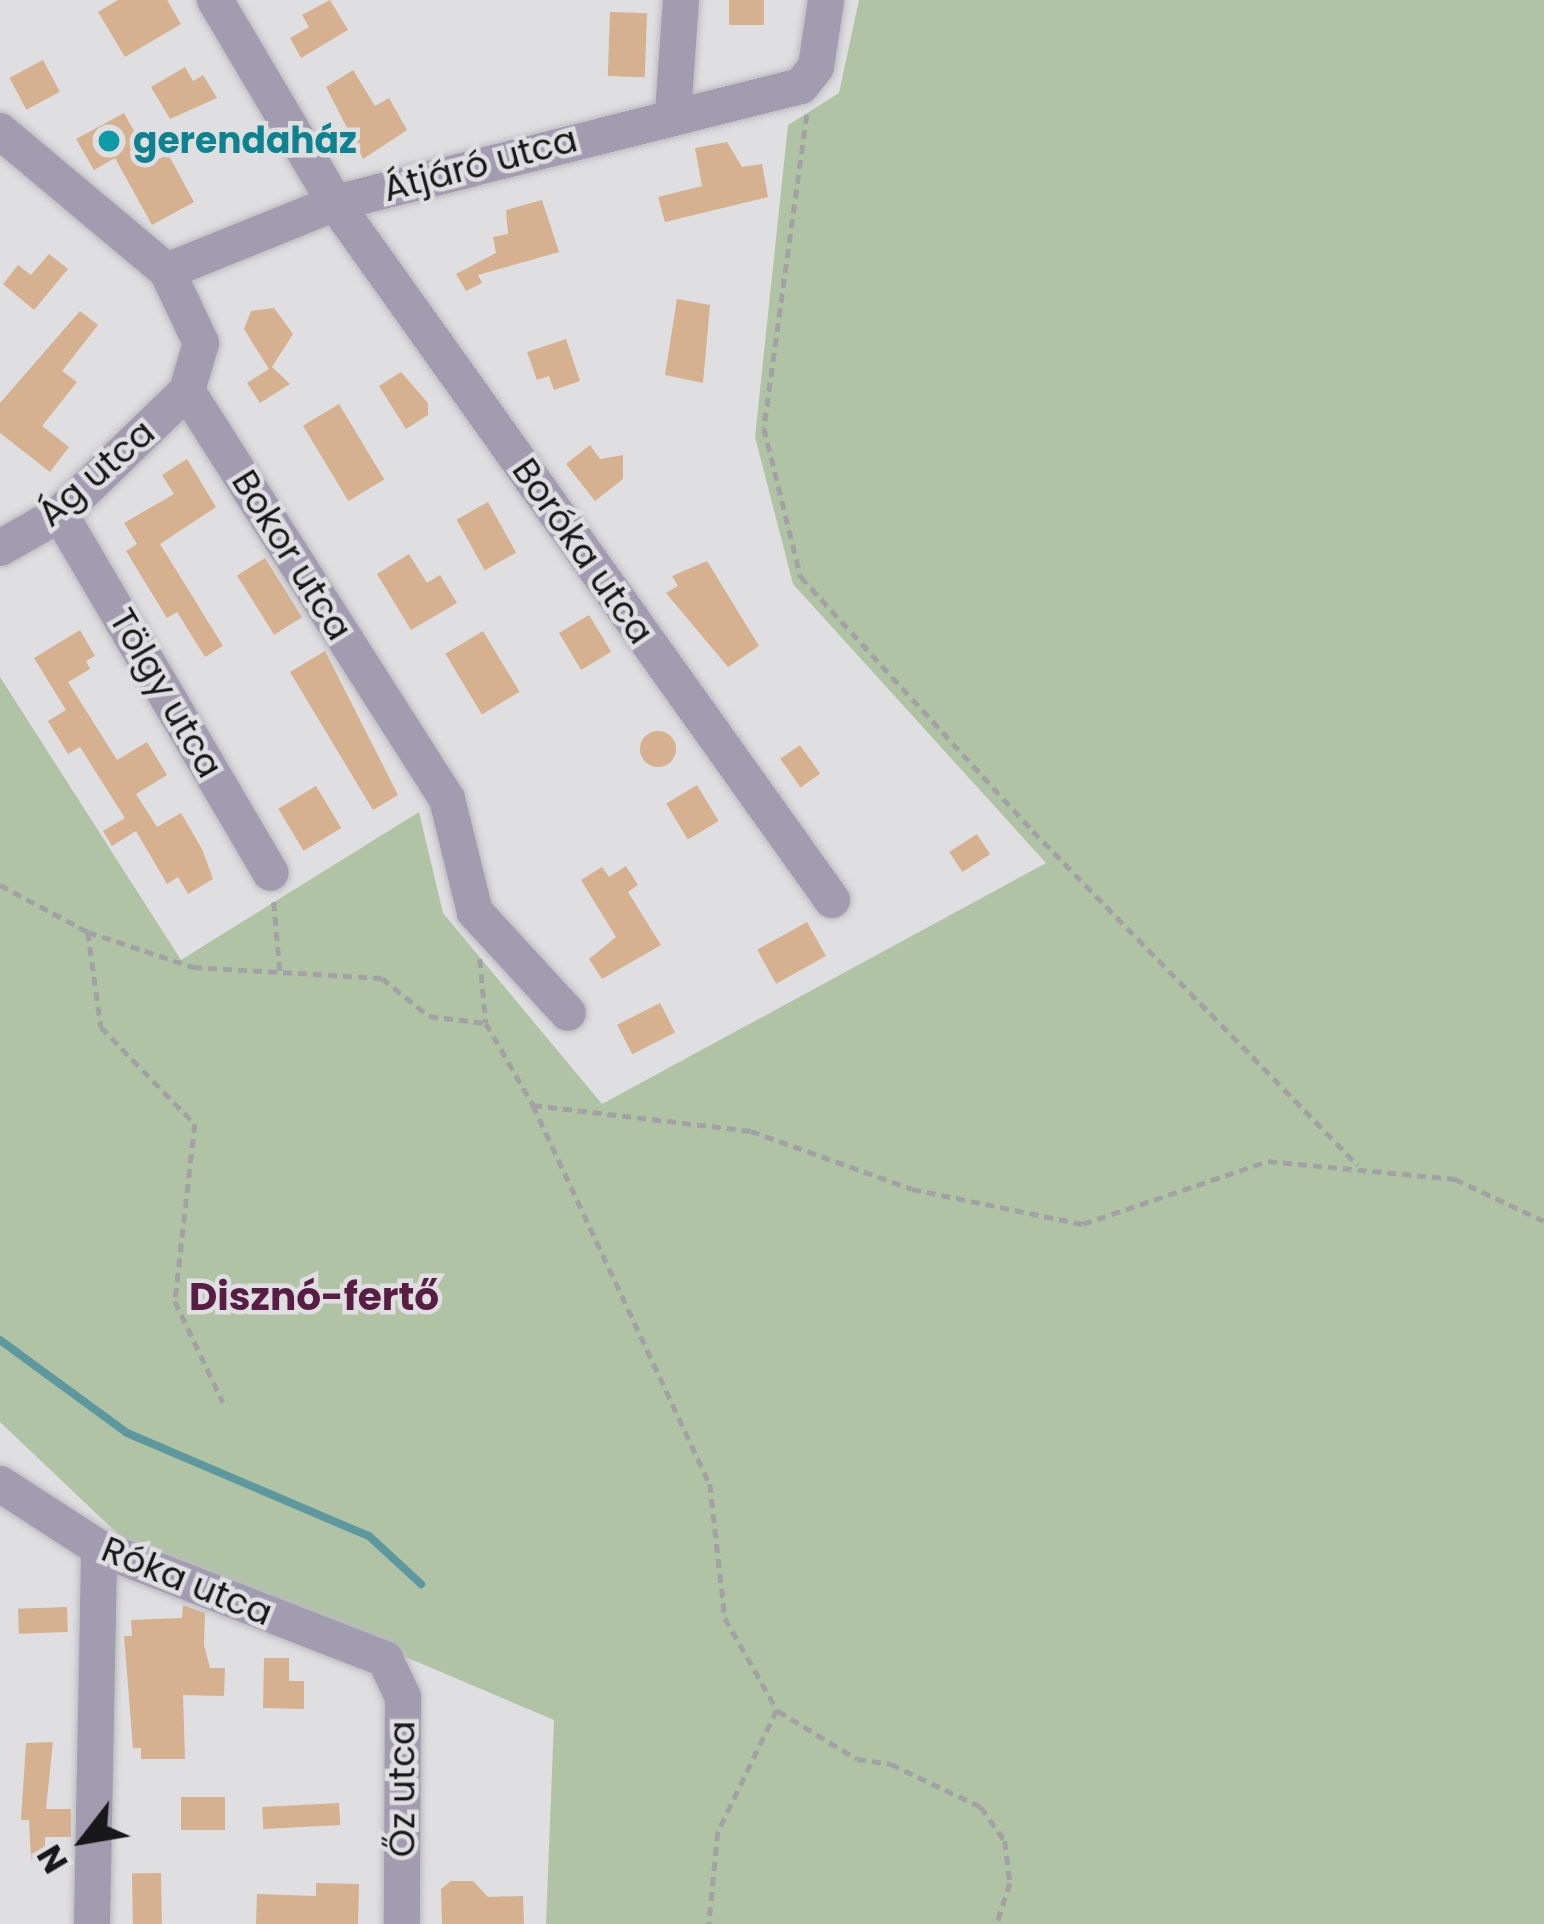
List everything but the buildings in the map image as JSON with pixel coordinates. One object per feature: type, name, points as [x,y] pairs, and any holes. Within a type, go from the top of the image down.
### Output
[{"type":"street","name":"Boróka utca","points":[[215,0],[335,203],[832,900]]},
{"type":"street","points":[[673,113],[681,0]]},
{"type":"street","points":[[801,86],[816,67],[826,0]]},
{"type":"street","name":"Átjáró utca","points":[[167,271],[335,203],[673,113],[801,86]]},
{"type":"street","points":[[0,131],[167,271],[201,343],[188,391]]},
{"type":"street","name":"Ág utca","points":[[0,548],[61,514],[188,391]]},
{"type":"street","name":"Bokor utca","points":[[188,391],[447,799],[475,912],[568,1013]]},
{"type":"street","name":"Tölgy utca","points":[[61,514],[271,873]]},
{"type":"street","name":"Róka utca","points":[[0,1484],[99,1548],[385,1659]]},
{"type":"street","points":[[92,1924],[99,1548]]},
{"type":"street","name":"Őz utca","points":[[385,1659],[403,1697],[402,1924]]},
{"type":"path","points":[[801,86],[808,120],[764,428],[801,577],[1033,831],[1358,1165]]},
{"type":"path","points":[[271,873],[280,972]]},
{"type":"path","points":[[0,885],[88,932],[193,967],[382,978],[429,1016],[486,1023]]},
{"type":"path","points":[[475,912],[486,1023],[533,1106],[710,1484],[724,1618],[777,1710],[856,1759],[891,1764],[981,1807],[1006,1841],[1010,1883],[997,1924]]},
{"type":"path","points":[[88,932],[101,1027],[195,1124],[175,1300],[223,1402]]},
{"type":"path","points":[[533,1106],[751,1131],[912,1189],[1083,1224],[1268,1161],[1358,1165],[1455,1179],[1544,1221]]},
{"type":"path","points":[[709,1924],[718,1832],[777,1710]]},
{"type":"green space","points":[[859,0],[1544,0],[1544,1924],[546,1924],[554,1720],[120,1536],[0,1422],[0,677],[181,960],[419,812],[443,913],[602,1104],[1046,863],[793,584],[755,437],[788,125],[839,93]]},
{"type":"waterway","points":[[0,1340],[127,1433],[369,1536],[421,1584]]},
{"type":"place","name":"gerendaház","points":[[109,141]]},
{"type":"district","name":"Disznó-fertő","points":[[314,1297]]}]
